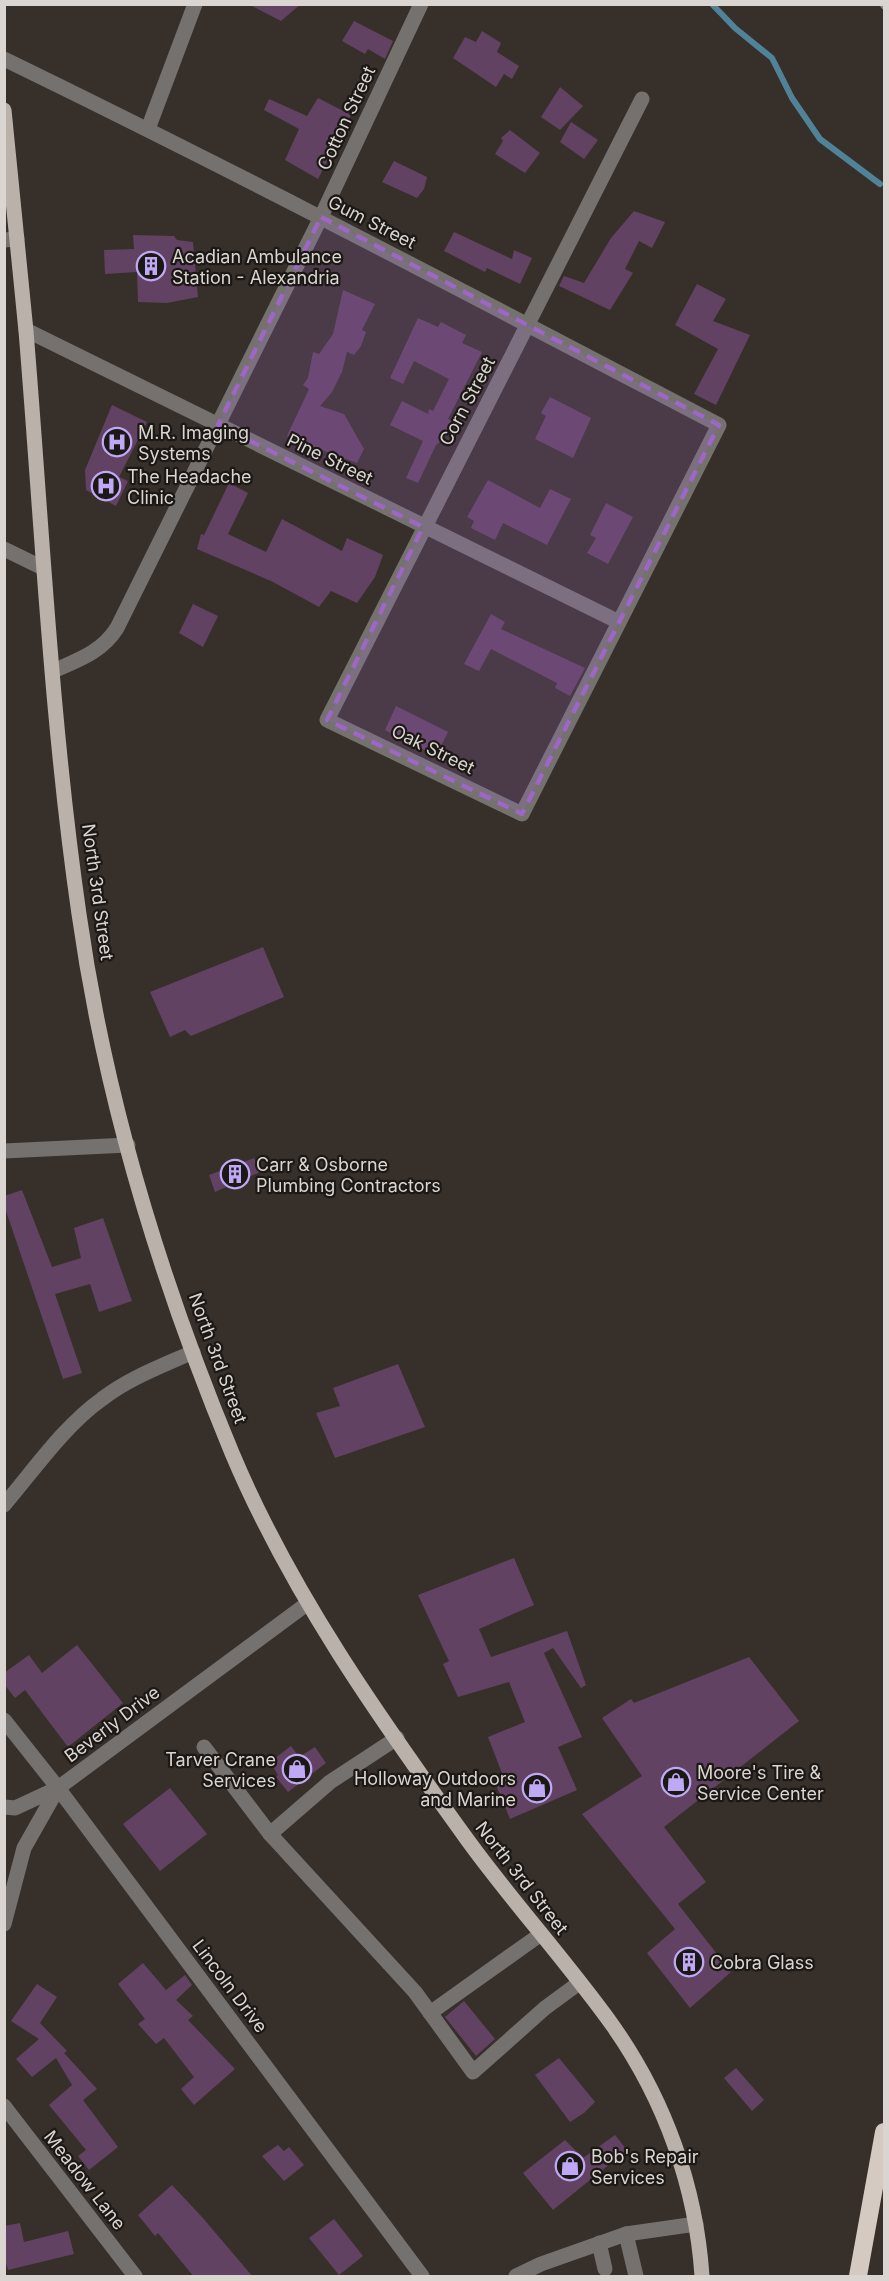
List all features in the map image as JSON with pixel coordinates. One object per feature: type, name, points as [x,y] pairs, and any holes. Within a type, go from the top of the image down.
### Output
[{"type":"highway","points":[[858,2277],[885,2132]]},
{"type":"highway","points":[[853,2277],[866,2232]]},
{"type":"main road","name":"North 3rd Street","points":[[4,110],[11,240],[26,330],[43,568],[79,916],[109,1070],[150,1223],[193,1352],[234,1456],[308,1603],[473,1848],[612,2025],[653,2092],[682,2166],[696,2224],[702,2277]]},
{"type":"street","points":[[148,129],[195,4]]},
{"type":"street","name":"Cotton Street","points":[[53,671],[91,654],[109,642],[321,217],[421,4]]},
{"type":"street","name":"Gum Street","points":[[4,59],[321,217],[719,425],[619,622]]},
{"type":"street","name":"Corn Street","points":[[327,720],[642,99]]},
{"type":"street","name":"Pine Street","points":[[26,330],[619,622]]},
{"type":"street","points":[[4,549],[43,568]]},
{"type":"street","name":"Oak Street","points":[[327,720],[522,814],[619,622]]},
{"type":"street","points":[[4,1151],[129,1145]]},
{"type":"street","points":[[4,1505],[62,1438],[100,1400],[127,1382],[193,1352]]},
{"type":"street","name":"Beverly Drive","points":[[4,1924],[24,1848],[58,1788],[308,1603]]},
{"type":"street","name":"Lincoln Drive","points":[[4,1720],[58,1788],[422,2277]]},
{"type":"street","points":[[270,1834],[330,1782],[397,1738]]},
{"type":"street","points":[[204,1747],[270,1834],[415,1992],[473,2072],[545,2008],[579,1983]]},
{"type":"street","points":[[4,1807],[15,1808],[58,1788]]},
{"type":"street","points":[[430,2013],[541,1934]]},
{"type":"street","name":"Meadow Lane","points":[[4,2106],[128,2274]]},
{"type":"street","points":[[516,2277],[542,2264],[626,2234],[696,2224]]},
{"type":"street","points":[[626,2234],[636,2277]]},
{"type":"street","points":[[599,2243],[606,2269]]},
{"type":"path","points":[[881,4],[885,8]]},
{"type":"highlighted area","points":[[321,217],[719,425],[522,814],[327,720],[423,527],[218,425]]},
{"type":"building","points":[[248,4],[301,4],[281,21]]},
{"type":"building","points":[[354,21],[393,41],[385,59],[368,49],[365,54],[342,41]]},
{"type":"building","points":[[482,31],[501,43],[497,52],[519,66],[512,79],[504,74],[496,87],[453,58],[465,37],[476,42]]},
{"type":"building","points":[[560,87],[583,106],[560,130],[541,117]]},
{"type":"building","points":[[318,98],[351,115],[318,179],[285,160],[299,129],[264,110],[269,99],[307,116]]},
{"type":"building","points":[[571,122],[598,140],[584,159],[560,142]]},
{"type":"building","points":[[510,130],[540,153],[525,173],[495,154],[503,141],[501,138]]},
{"type":"building","points":[[394,161],[427,177],[424,189],[417,198],[382,182]]},
{"type":"building","points":[[634,211],[665,222],[652,248],[639,241],[625,269],[633,273],[610,310],[559,286],[564,276],[584,283],[611,238]]},
{"type":"building","points":[[454,232],[512,259],[514,250],[532,258],[520,284],[487,268],[485,272],[444,251]]},
{"type":"building","name":"Acadian Ambulance Station - Alexandria","points":[[133,235],[174,236],[177,240],[193,242],[198,297],[167,303],[138,302],[137,272],[105,274],[104,250],[134,249]]},
{"type":"building","points":[[697,284],[726,299],[713,321],[750,335],[716,405],[694,394],[718,349],[675,325]]},
{"type":"building","points":[[343,290],[375,304],[362,330],[366,332],[361,346],[354,355],[347,352],[342,372],[332,392],[320,406],[344,414],[364,449],[357,463],[306,444],[305,446],[287,436],[309,389],[303,385],[308,378],[313,352],[319,354],[333,334]]},
{"type":"building","points":[[418,318],[438,327],[441,322],[466,335],[462,343],[482,352],[448,419],[455,422],[452,430],[436,445],[418,483],[406,478],[423,441],[390,425],[402,401],[428,414],[429,409],[433,411],[449,379],[414,361],[403,384],[390,378]]},
{"type":"building","points":[[550,397],[591,418],[573,458],[535,439],[546,416],[541,413]]},
{"type":"building","name":"M.R. Imaging Systems","points":[[112,405],[147,422],[119,477],[128,481],[116,506],[86,490],[85,470]]},
{"type":"building","points":[[488,480],[540,508],[550,489],[571,499],[547,545],[503,523],[495,540],[471,528],[474,521],[467,517]]},
{"type":"building","points":[[229,483],[248,493],[228,534],[266,552],[282,519],[342,551],[347,538],[383,555],[375,577],[357,603],[331,591],[319,607],[273,582],[197,549],[201,534],[204,535]]},
{"type":"building","points":[[606,503],[633,517],[608,564],[587,553],[596,538],[590,535]]},
{"type":"building","points":[[193,604],[218,616],[203,647],[179,633]]},
{"type":"building","points":[[491,614],[505,622],[501,629],[585,668],[570,696],[555,688],[557,683],[491,649],[479,671],[464,664]]},
{"type":"building","points":[[396,706],[448,732],[436,756],[385,730]]},
{"type":"building","points":[[263,947],[284,997],[191,1036],[185,1030],[170,1037],[150,992]]},
{"type":"building","name":"Carr & Osborne Plumbing Contractors","points":[[254,1158],[260,1172],[215,1192],[209,1175]]},
{"type":"building","points":[[22,1190],[52,1267],[81,1258],[74,1228],[103,1218],[132,1301],[99,1312],[90,1284],[55,1294],[82,1373],[63,1379],[4,1205],[4,1196]]},
{"type":"building","points":[[398,1364],[425,1427],[335,1458],[316,1413],[340,1406],[333,1388]]},
{"type":"building","points":[[514,1558],[534,1605],[479,1629],[491,1657],[567,1631],[586,1685],[581,1688],[553,1648],[544,1653],[582,1737],[558,1747],[577,1790],[510,1819],[496,1785],[505,1781],[488,1737],[525,1722],[509,1682],[458,1697],[443,1664],[449,1661],[418,1595]]},
{"type":"building","points":[[77,1645],[123,1703],[68,1747],[25,1690],[15,1698],[4,1684],[4,1673],[29,1655],[42,1673]]},
{"type":"building","name":"Moore's Tire & Service Center","points":[[749,1657],[799,1721],[664,1827],[706,1882],[678,1904],[731,1972],[690,2008],[647,1953],[675,1929],[582,1814],[642,1776],[602,1718],[631,1699],[634,1703]]},
{"type":"building","name":"Tarver Crane Services","points":[[291,1746],[299,1757],[315,1747],[326,1763],[288,1792],[276,1777],[278,1775],[270,1762]]},
{"type":"building","points":[[170,1788],[207,1834],[160,1871],[123,1824]]},
{"type":"building","points":[[143,1963],[166,1990],[185,1975],[192,1985],[176,2000],[193,2016],[188,2020],[235,2069],[194,2105],[181,2089],[194,2077],[164,2038],[156,2044],[138,2024],[145,2019],[118,1984]]},
{"type":"building","points":[[37,1984],[57,1997],[40,2023],[67,2051],[64,2053],[97,2089],[83,2100],[118,2147],[89,2170],[78,2156],[86,2150],[49,2105],[72,2085],[56,2058],[32,2077],[16,2059],[39,2039],[11,2021]]},
{"type":"building","points":[[464,2001],[495,2039],[476,2056],[445,2017]]},
{"type":"building","points":[[559,2058],[595,2102],[570,2122],[535,2075]]},
{"type":"building","points":[[736,2068],[764,2100],[752,2111],[724,2078]]},
{"type":"building","name":"Bob's Repair Services","points":[[615,2135],[627,2150],[553,2210],[523,2173],[565,2140],[583,2158]]},
{"type":"building","points":[[278,2145],[284,2151],[289,2147],[304,2165],[284,2181],[262,2156]]},
{"type":"building","points":[[172,2185],[253,2277],[194,2277],[158,2233],[155,2236],[138,2215]]},
{"type":"building","points":[[334,2219],[363,2256],[339,2275],[309,2238]]},
{"type":"building","points":[[20,2223],[24,2242],[68,2231],[74,2254],[8,2270],[4,2257],[4,2226]]},
{"type":"waterway","points":[[712,4],[735,28],[772,58],[792,98],[820,139],[880,184]]},
{"type":"place","name":"Acadian Ambulance Station - Alexandria","points":[[151,266]]},
{"type":"place","name":"M.R. Imaging Systems","points":[[117,442]]},
{"type":"place","name":"The Headache Clinic","points":[[106,486]]},
{"type":"place","name":"Carr & Osborne Plumbing Contractors","points":[[235,1174]]},
{"type":"place","name":"Tarver Crane Services","points":[[297,1769]]},
{"type":"place","name":"Moore's Tire & Service Center","points":[[676,1782]]},
{"type":"place","name":"Holloway Outdoors and Marine","points":[[537,1788]]},
{"type":"place","name":"Cobra Glass","points":[[689,1962]]},
{"type":"place","name":"Bob's Repair Services","points":[[570,2166]]}]
